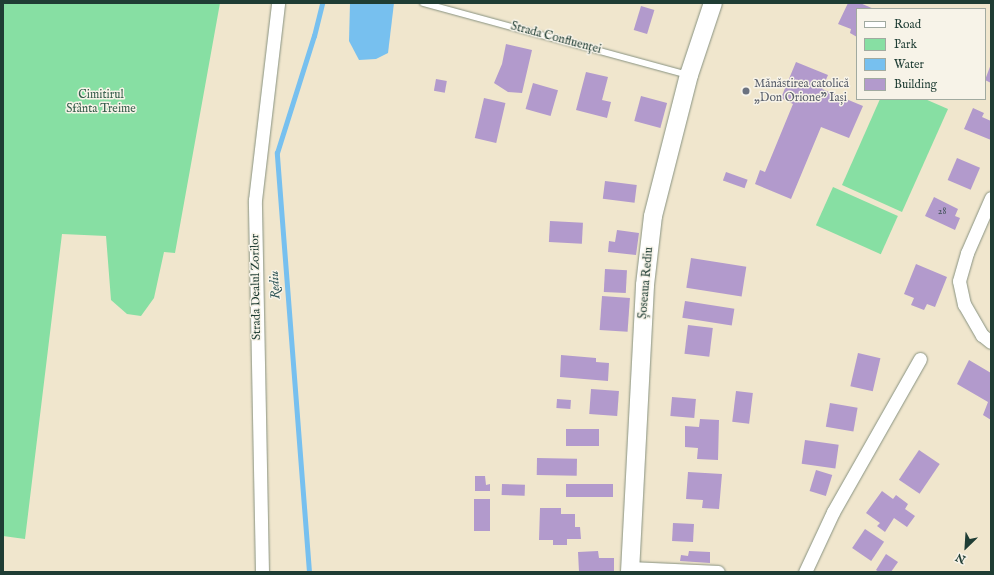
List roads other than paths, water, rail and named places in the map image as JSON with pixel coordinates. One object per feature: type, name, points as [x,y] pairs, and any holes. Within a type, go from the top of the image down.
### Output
[{"type":"main road","name":"Șoseaua Rediu","points":[[630,570],[646,270],[653,216],[688,75],[713,3]]},
{"type":"street","name":"Strada Dealul Zorilor","points":[[262,572],[255,200],[278,3]]},
{"type":"street","points":[[991,198],[967,253],[959,281],[964,304],[982,335],[991,342]]},
{"type":"street","points":[[805,572],[833,512],[920,360]]},
{"type":"street","points":[[630,570],[718,572]]},
{"type":"lane","name":"Strada Confluenței","points":[[423,3],[688,75]]},
{"type":"water","points":[[350,3],[394,3],[388,53],[376,59],[359,60],[349,41]]},
{"type":"waterway","name":"Rediu","points":[[309,572],[277,153],[314,36],[322,3]]},
{"type":"place","name":"Mănăstirea catolică „Don Orione” Iași","points":[[746,91]]},
{"type":"park label","name":"Cimitirul Sfânta Treime","points":[[101,102]]}]
